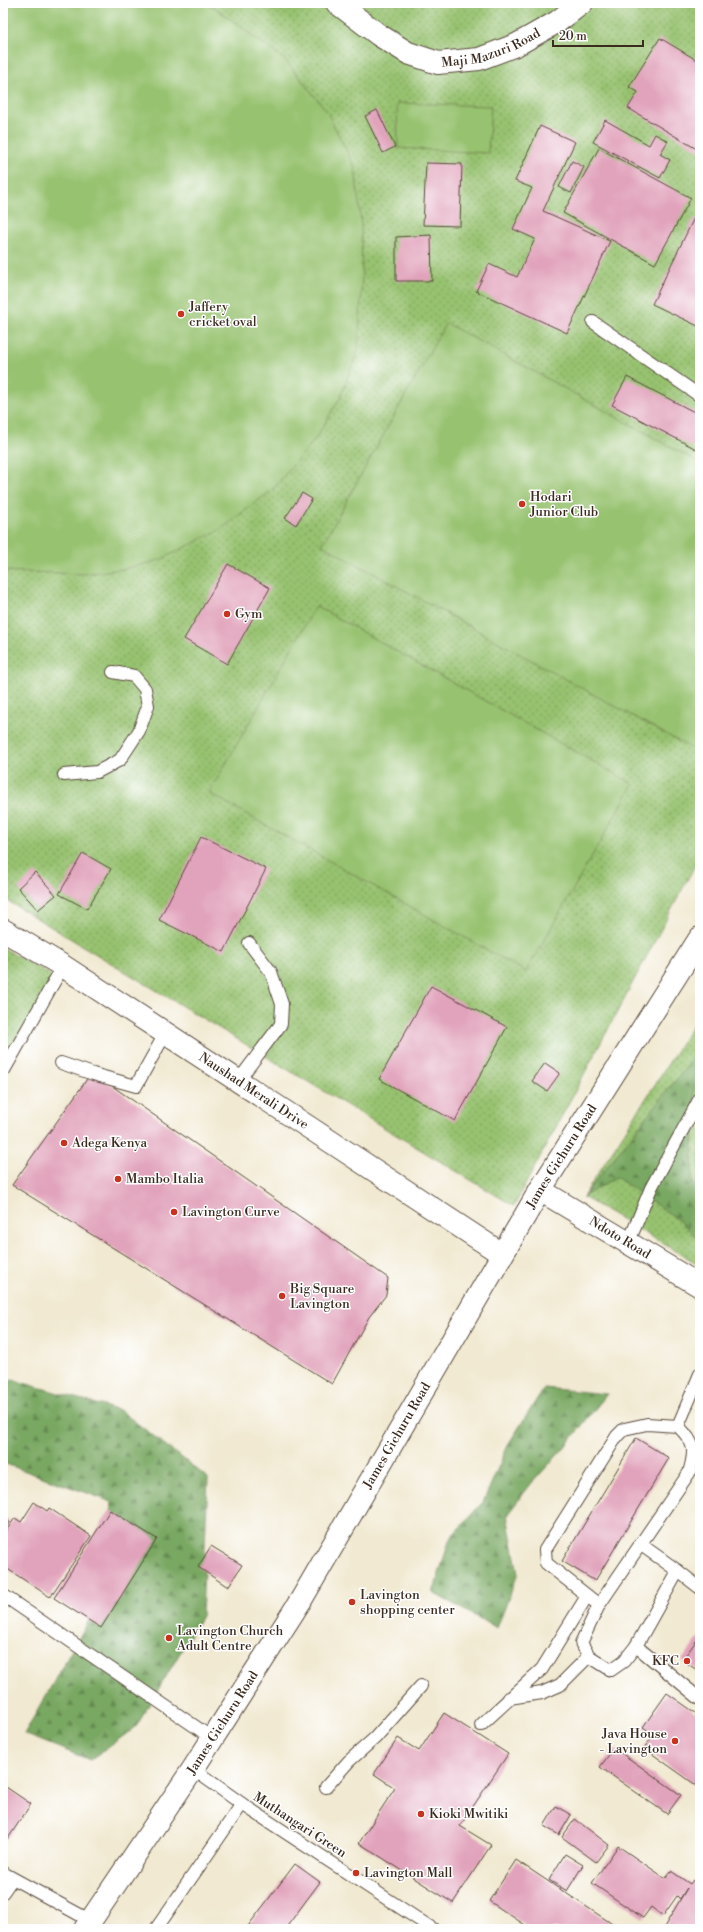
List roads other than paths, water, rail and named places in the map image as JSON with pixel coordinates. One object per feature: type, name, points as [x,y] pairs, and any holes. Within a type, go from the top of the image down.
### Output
[{"type":"main road","name":"Maji Mazuri Road","points":[[337,3],[379,35],[408,53],[438,63],[479,59],[516,45],[556,22],[582,3]]},
{"type":"main road","name":"Naushad Merali Drive","points":[[3,930],[63,966],[502,1254]]},
{"type":"main road","name":"James Gichuru Road","points":[[88,1925],[193,1769],[301,1600],[540,1190],[700,938]]},
{"type":"main road","name":"Ndoto Road","points":[[540,1190],[700,1286]]},
{"type":"lane","points":[[594,322],[700,396]]},
{"type":"lane","points":[[64,775],[97,772],[120,760],[140,732],[148,706],[145,689],[134,676],[113,672]]},
{"type":"lane","points":[[238,1081],[281,1024],[282,1004],[271,972],[249,943]]},
{"type":"lane","points":[[3,1072],[63,966]]},
{"type":"lane","points":[[61,1063],[136,1086],[165,1034]]},
{"type":"lane","points":[[628,1244],[651,1188],[700,1098]]},
{"type":"lane","points":[[678,1426],[697,1391],[700,1374]]},
{"type":"lane","points":[[599,1605],[546,1563],[545,1550],[617,1436],[624,1429],[647,1424],[678,1426],[691,1439],[694,1457],[689,1472],[599,1605],[581,1642],[590,1656],[611,1670],[624,1661],[636,1646],[678,1571]]},
{"type":"lane","points":[[640,1544],[700,1588]]},
{"type":"lane","points":[[3,1596],[212,1738]]},
{"type":"lane","points":[[481,1725],[542,1669],[587,1596]]},
{"type":"lane","points":[[636,1646],[700,1699]]},
{"type":"lane","points":[[509,1698],[542,1693],[560,1685],[590,1656]]},
{"type":"lane","points":[[326,1787],[349,1761],[375,1738],[421,1686]]},
{"type":"lane","name":"Muthangari Green","points":[[193,1769],[242,1804],[433,1929]]},
{"type":"lane","points":[[156,1929],[242,1804]]},
{"type":"lane","points":[[3,1892],[8,1876],[88,1925]]},
{"type":"place","name":"Jaffery cricket oval","points":[[181,314]]},
{"type":"place","name":"Hodari Junior Club","points":[[522,504]]},
{"type":"place","name":"Gym","points":[[227,614]]},
{"type":"place","name":"Adega Kenya","points":[[64,1143]]},
{"type":"place","name":"Mambo Italia","points":[[118,1179]]},
{"type":"place","name":"Lavington Curve","points":[[174,1212]]},
{"type":"place","name":"Big Square Lavington","points":[[282,1296]]},
{"type":"place","name":"Lavington shopping center","points":[[352,1602]]},
{"type":"place","name":"Lavington Church Adult Centre","points":[[169,1638]]},
{"type":"place","name":"KFC","points":[[687,1661]]},
{"type":"place","name":"Java House - Lavington","points":[[675,1741]]},
{"type":"place","name":"Kioki Mwitiki","points":[[421,1814]]},
{"type":"place","name":"Lavington Mall","points":[[356,1873]]}]
